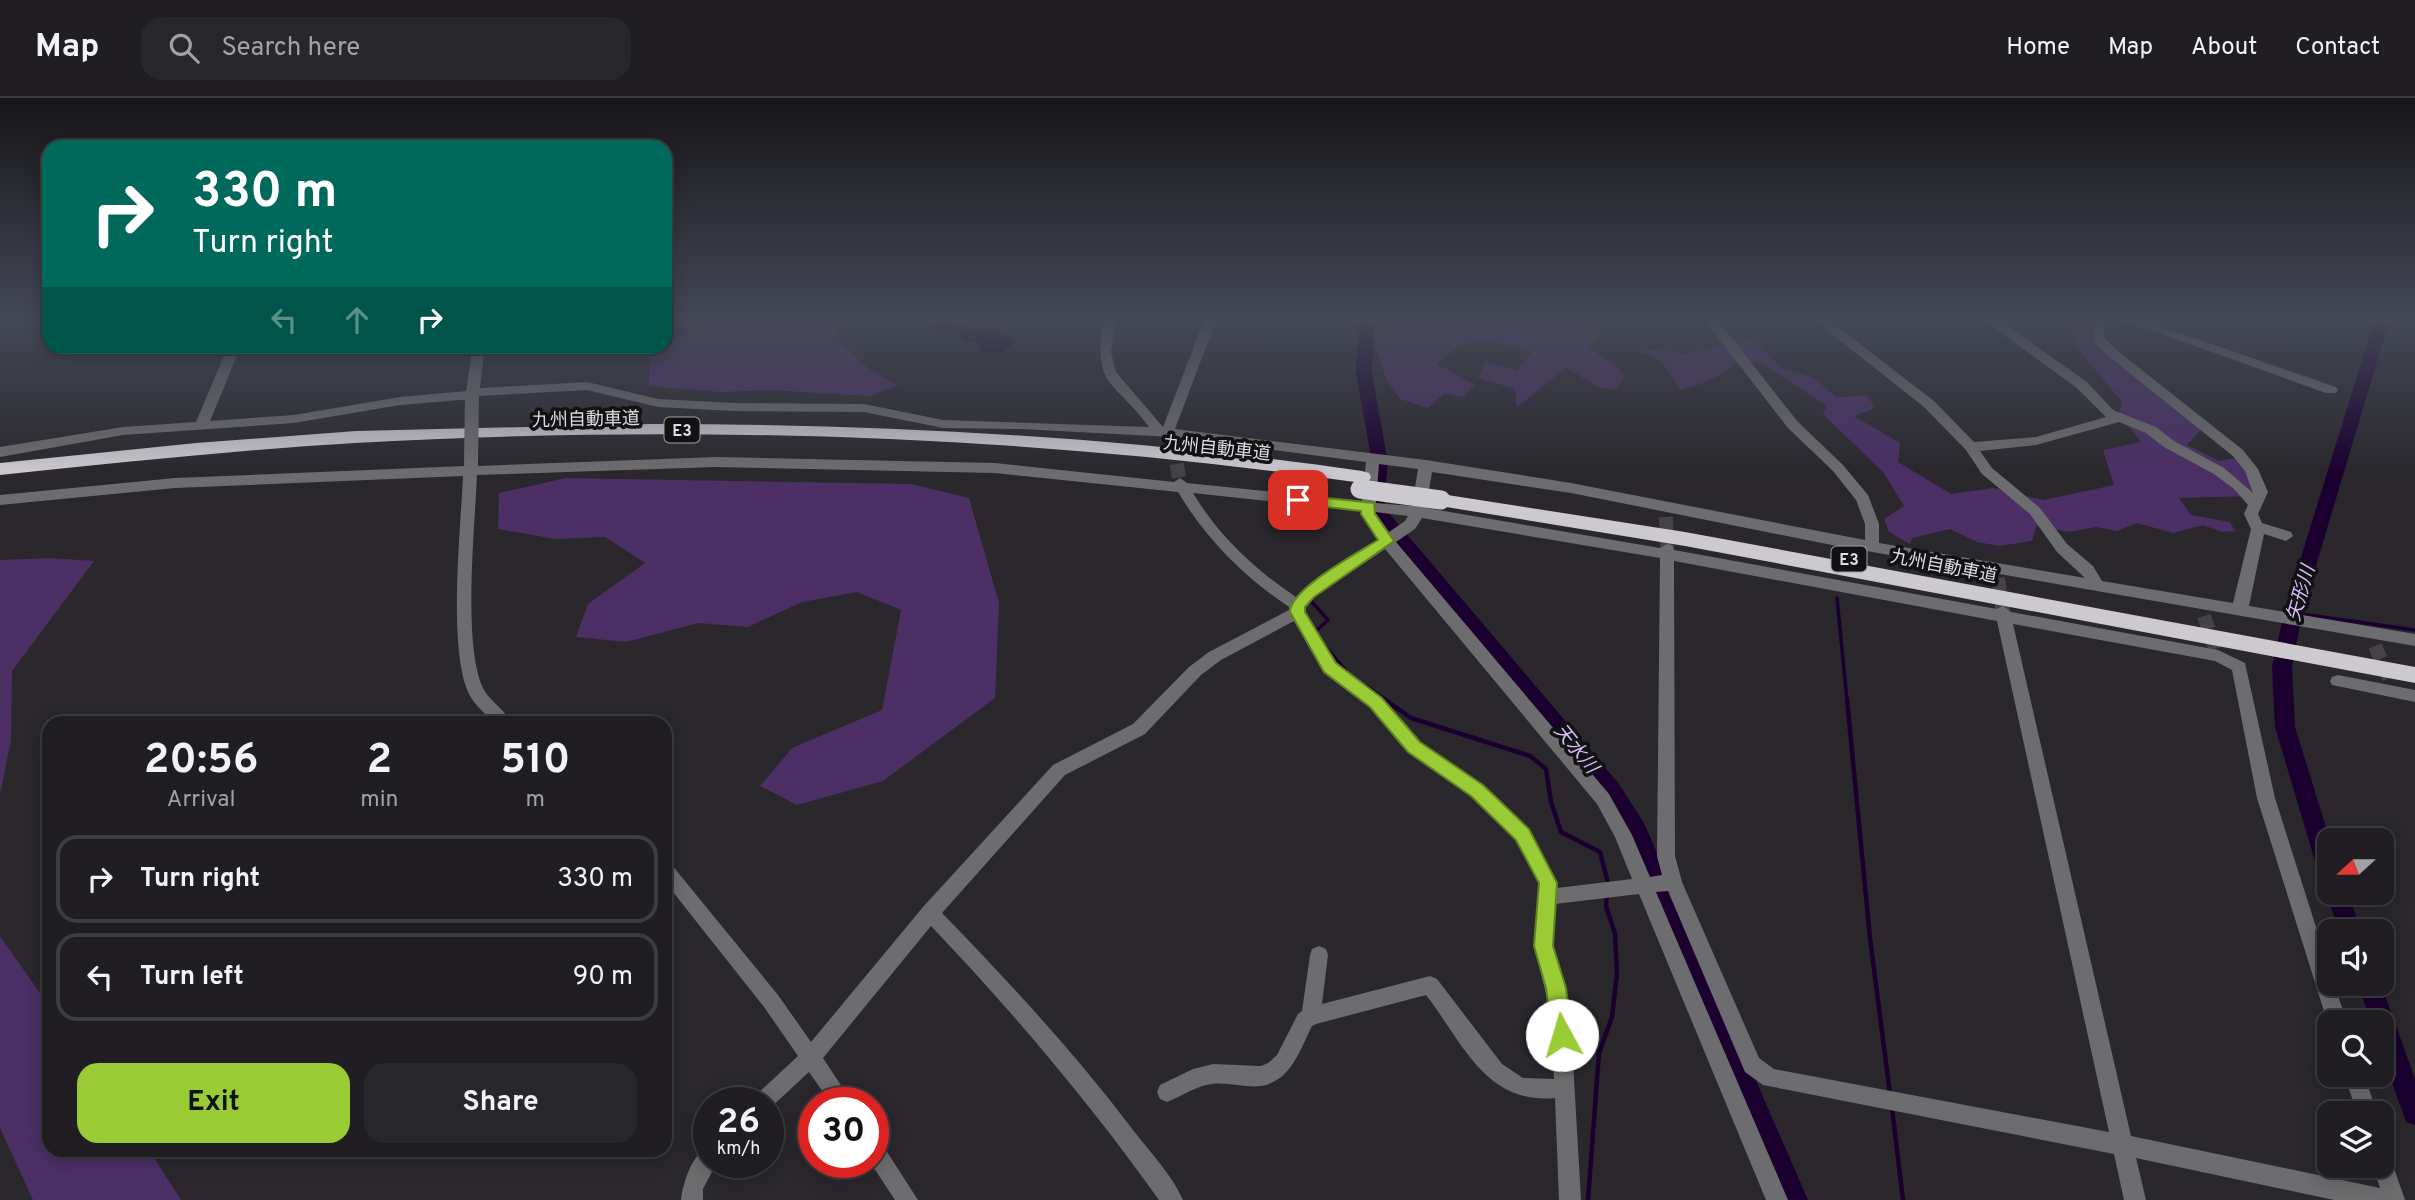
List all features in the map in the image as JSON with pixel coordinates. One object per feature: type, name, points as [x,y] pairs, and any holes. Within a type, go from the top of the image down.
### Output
[{"type":"highway","name":"九州自動車道","points":[[0,469],[314,440],[437,433],[717,429],[1044,442],[1278,464],[1361,483]]},
{"type":"highway","name":"九州自動車道","points":[[0,480],[323,451],[533,442],[713,440],[1041,454],[1361,483],[1442,494],[1706,544],[2255,631],[2415,661]]},
{"type":"highway","name":"九州自動車道","points":[[2334,646],[2415,675]]},
{"type":"street","points":[[202,424],[225,369]]},
{"type":"street","points":[[476,369],[464,596],[467,665],[478,695],[498,716]]},
{"type":"street","points":[[1109,369],[1122,388],[1168,435]]},
{"type":"street","points":[[1168,435],[1192,369]]},
{"type":"street","points":[[1749,369],[1793,425],[1838,468],[1863,498],[1872,524],[1872,546]]},
{"type":"street","points":[[1884,369],[1929,404],[1971,447],[1987,471],[2035,511],[2062,548],[2088,570],[2097,586]]},
{"type":"street","points":[[2060,369],[2082,385],[2116,419],[2151,430],[2169,444],[2203,461],[2239,486],[2256,505]]},
{"type":"street","points":[[2132,369],[2246,463],[2261,492],[2251,514],[2258,529],[2241,598],[2241,611],[2255,631],[2334,646],[2372,640],[2415,640]]},
{"type":"street","points":[[2272,369],[2331,390]]},
{"type":"street","points":[[0,452],[123,431],[293,419],[400,401],[473,393],[587,386],[658,403],[734,407],[864,408],[943,424],[1021,425],[1168,435],[1373,457],[1666,512],[1872,546],[1998,573],[2097,586],[2201,610],[2241,611]]},
{"type":"street","points":[[1971,447],[2036,441],[2116,419]]},
{"type":"street","points":[[1373,457],[1368,514],[1387,541],[1603,800],[1623,835],[1777,1200]]},
{"type":"street","points":[[0,500],[175,483],[471,466],[716,462],[995,468],[1418,512],[1666,551],[2217,653],[2239,667],[2266,797],[2333,1010]]},
{"type":"street","points":[[780,1087],[812,1056],[930,913],[1059,769],[1139,729],[1195,671],[1215,656],[1297,609],[1309,593],[1410,525],[1418,512],[1426,465]]},
{"type":"street","points":[[1181,486],[1209,528],[1229,547],[1238,562],[1297,609],[1330,667],[1376,702],[1414,747],[1477,790],[1522,834],[1548,883],[1544,946],[1560,1009],[1570,1200]]},
{"type":"street","points":[[2256,526],[2286,536]]},
{"type":"street","points":[[1666,551],[1666,856],[1673,882],[1752,1065],[1770,1077],[2123,1145],[2385,1200]]},
{"type":"street","points":[[2003,614],[2135,1200]]},
{"type":"street","points":[[2338,681],[2394,688],[2415,696]]},
{"type":"street","points":[[672,877],[722,937],[832,1087]]},
{"type":"street","points":[[1548,897],[1673,882]]},
{"type":"street","points":[[930,913],[995,979],[1054,1046],[1129,1139],[1172,1200]]},
{"type":"street","points":[[1311,1016],[1319,955]]},
{"type":"street","points":[[1167,1092],[1193,1079],[1213,1074],[1262,1076],[1284,1062],[1305,1020],[1311,1016],[1430,985],[1491,1066],[1505,1080],[1520,1087],[1539,1090],[1564,1087]]},
{"type":"street","points":[[889,1172],[907,1200]]},
{"type":"street","points":[[692,1200],[693,1188],[698,1178]]},
{"type":"street","points":[[2387,1178],[2394,1200]]},
{"type":"shaded area","points":[[649,369],[870,369],[898,385],[870,396],[768,390],[721,392],[649,386]]},
{"type":"shaded area","points":[[1383,369],[1447,369],[1475,385],[1463,397],[1445,393],[1428,408],[1400,399],[1386,379]]},
{"type":"shaded area","points":[[1482,369],[1564,369],[1517,407],[1515,389],[1478,378]]},
{"type":"shaded area","points":[[1568,369],[1619,369],[1625,377],[1615,390],[1599,387]]},
{"type":"shaded area","points":[[1667,369],[1729,369],[1708,381],[1680,390]]},
{"type":"shaded area","points":[[1771,369],[1786,369],[1814,378],[1836,397],[1867,396],[1874,405],[1871,410],[1854,416],[1900,443],[1898,462],[1951,494],[1993,488],[2044,500],[2114,485],[2103,450],[2141,442],[2119,413],[2122,402],[2095,369],[2129,369],[2201,430],[2187,445],[2219,461],[2237,458],[2253,483],[2255,496],[2179,498],[2191,515],[2230,522],[2235,531],[2222,532],[2203,525],[2173,533],[2137,523],[2117,531],[2096,527],[2069,532],[2036,526],[2032,541],[1999,546],[1977,542],[1950,529],[1912,538],[1910,544],[1889,532],[1884,519],[1904,506],[1884,473],[1823,414],[1827,406]]},
{"type":"shaded area","points":[[566,478],[911,484],[969,498],[999,603],[995,698],[883,781],[797,805],[760,786],[792,748],[882,710],[901,610],[857,592],[802,602],[748,627],[698,623],[626,642],[576,637],[588,604],[645,563],[605,537],[555,539],[498,529],[499,493]]},
{"type":"shaded area","points":[[51,558],[94,561],[12,671],[11,740],[0,795],[0,560]]},
{"type":"shaded area","points":[[0,936],[42,996],[42,1157],[153,1157],[181,1200],[33,1200],[0,1128]]},
{"type":"waterway","name":"天水川","points":[[1364,369],[1380,463],[1375,500],[1379,513],[1612,790],[1636,829],[1795,1200]]},
{"type":"waterway","name":"矢形川","points":[[2317,832],[2285,727],[2282,667],[2294,609],[2367,369]]},
{"type":"waterway","points":[[1837,598],[1847,700]]},
{"type":"waterway","points":[[1311,601],[1328,620],[1314,633]]},
{"type":"waterway","points":[[2294,613],[2415,630]]},
{"type":"waterway","points":[[1326,647],[1346,671]]},
{"type":"waterway","points":[[1366,686],[1386,700]]},
{"type":"waterway","points":[[1384,699],[1411,718],[1530,756],[1546,769],[1551,802],[1561,832],[1600,852],[1608,883]]},
{"type":"waterway","points":[[1847,699],[1870,938],[1890,1094]]},
{"type":"waterway","points":[[1588,1200],[1599,1053],[1612,1017],[1617,973],[1615,934],[1606,906],[1607,895]]},
{"type":"waterway","name":"矢形川","points":[[2341,905],[2346,919]]},
{"type":"waterway","name":"矢形川","points":[[2373,996],[2415,1113]]},
{"type":"waterway","points":[[1892,1108],[1903,1200]]},
{"type":"tunnel","points":[[1173,443],[1180,483]]},
{"type":"tunnel","points":[[1666,517],[1667,549]]},
{"type":"tunnel","points":[[1998,578],[2003,612]]},
{"type":"tunnel","points":[[2204,616],[2216,650]]},
{"type":"tunnel","points":[[2375,646],[2392,684]]},
{"type":"route","points":[[1298,500],[1369,506],[1368,514],[1387,541],[1309,593],[1297,606],[1297,612],[1330,667],[1376,702],[1414,747],[1477,790],[1522,834],[1548,883],[1544,946],[1556,988],[1562,1035]]}]
